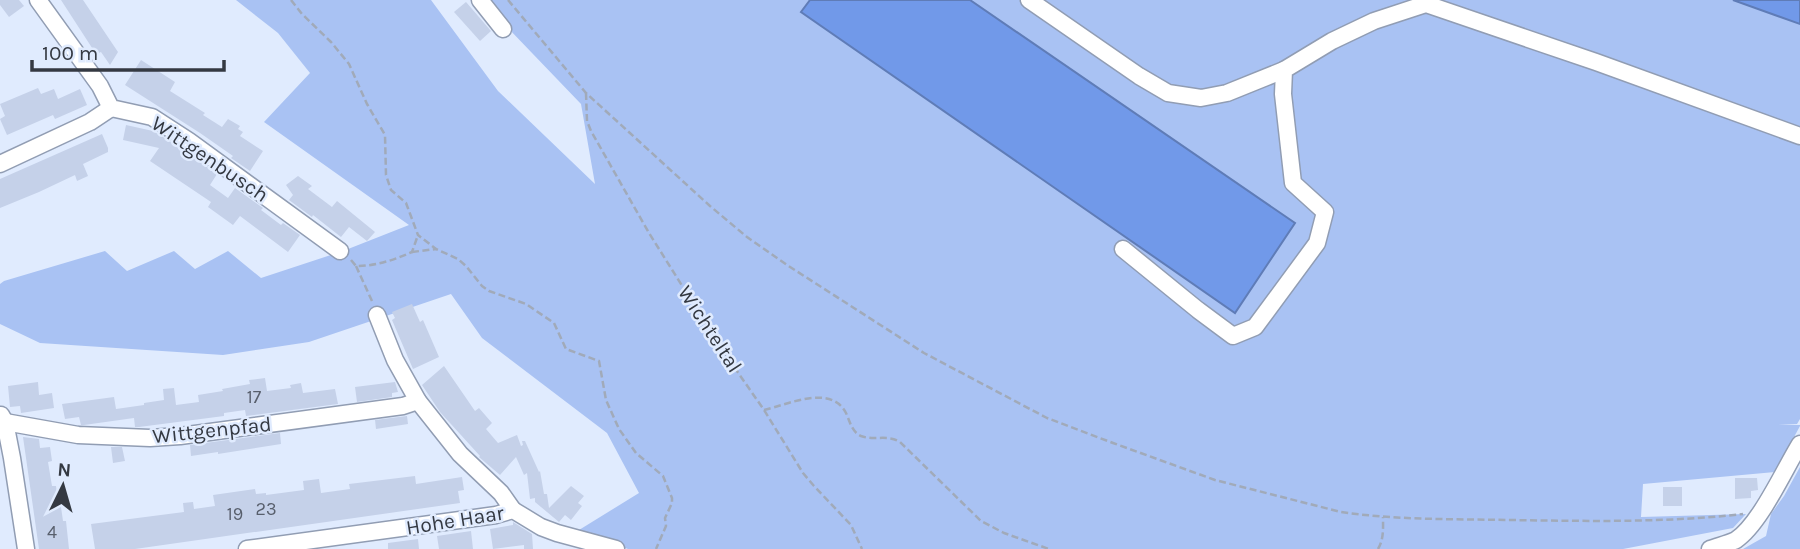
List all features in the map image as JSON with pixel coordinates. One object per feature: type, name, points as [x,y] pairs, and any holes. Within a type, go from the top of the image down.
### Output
[{"type":"street","points":[[0,164],[90,122],[111,108],[100,86],[38,0]]},
{"type":"street","points":[[480,0],[503,29]]},
{"type":"street","points":[[1029,0],[1168,93],[1201,98],[1227,93],[1284,70],[1332,41],[1374,21],[1426,2],[1800,136]]},
{"type":"street","points":[[1123,249],[1233,336],[1255,327],[1317,243],[1325,212],[1293,183],[1283,94],[1284,70]]},
{"type":"street","name":"Wittgenbusch","points":[[111,108],[152,117],[340,251]]},
{"type":"street","points":[[377,315],[396,360],[418,401],[460,454],[501,493],[513,510]]},
{"type":"street","name":"Wittgenpfad","points":[[3,418],[78,435],[170,437],[403,406],[418,401]]},
{"type":"street","points":[[3,418],[26,549]]},
{"type":"street","points":[[1710,549],[1735,540],[1753,524],[1800,444]]},
{"type":"street","name":"Hohe Haar","points":[[247,549],[496,515],[513,510],[541,527],[615,549]]},
{"type":"path","points":[[291,0],[349,64],[385,135],[386,175],[391,190],[407,203],[418,235],[436,249],[458,259],[489,291],[526,304],[554,323],[566,349],[599,362],[606,400],[619,429],[636,453],[663,476],[672,498],[673,503],[666,513],[666,526],[656,549]]},
{"type":"path","points":[[508,0],[586,93],[747,237],[836,297],[943,363],[1047,418],[1183,469],[1245,489],[1341,512],[1383,517],[1622,522],[1761,512]]},
{"type":"path","name":"Wichteltal","points":[[586,93],[586,121],[681,286],[803,473],[851,525],[862,549]]},
{"type":"path","points":[[412,252],[418,235]]},
{"type":"path","points":[[356,266],[390,261],[412,252],[436,249]]},
{"type":"path","points":[[340,251],[356,266],[377,315]]},
{"type":"path","points":[[764,410],[810,398],[832,399],[845,410],[856,432],[866,437],[887,437],[900,442],[981,521],[1003,533],[1049,549]]},
{"type":"path","points":[[1378,549],[1383,534],[1383,517]]},
{"type":"shaded area","points":[[236,0],[431,0],[498,91],[595,184],[581,104],[507,27],[485,0],[1800,0],[1800,419],[1797,424],[1778,425],[1800,426],[1775,472],[1643,484],[1641,517],[1746,514],[1733,528],[1623,549],[628,549],[579,530],[639,493],[607,433],[482,338],[451,294],[309,342],[223,355],[40,343],[0,324],[0,284],[4,281],[105,251],[127,271],[174,251],[195,269],[228,251],[261,278],[343,251],[409,225],[264,122],[310,73],[278,33]]},
{"type":"shaded area","points":[[1800,467],[1800,549],[1743,549],[1766,536],[1771,514]]},
{"type":"water","points":[[810,0],[970,0],[1295,223],[1235,313],[801,12]]},
{"type":"water","points":[[1733,0],[1800,0],[1800,24]]},
{"type":"building","points":[[0,0],[19,0],[24,6],[9,17],[0,5]]},
{"type":"building","points":[[61,0],[83,0],[118,52],[110,65],[101,52],[96,54]]},
{"type":"building","points":[[466,2],[491,31],[480,41],[454,12]]},
{"type":"building","points":[[141,60],[175,82],[170,91],[205,113],[203,115],[222,127],[228,119],[240,126],[238,129],[243,132],[240,136],[263,151],[250,171],[200,133],[125,85]]},
{"type":"building","points":[[38,88],[41,94],[54,89],[58,99],[80,89],[87,105],[55,119],[53,115],[7,135],[0,119],[5,116],[0,104]]},
{"type":"building","points":[[126,125],[153,131],[176,145],[217,174],[210,185],[228,198],[235,188],[281,225],[283,223],[300,235],[288,252],[240,216],[233,225],[208,207],[211,202],[150,161],[159,148],[123,140]]},
{"type":"building","points":[[102,134],[108,152],[83,164],[88,176],[77,181],[75,175],[0,208],[0,179]]},
{"type":"building","points":[[298,176],[312,186],[308,189],[332,207],[337,201],[375,232],[367,241],[349,227],[341,237],[313,215],[312,217],[289,200],[293,195],[286,185]]},
{"type":"building","points":[[412,304],[420,322],[423,320],[439,357],[413,369],[392,320],[395,318],[392,312]]},
{"type":"building","points":[[444,366],[475,411],[479,408],[492,423],[486,429],[498,443],[517,435],[521,446],[522,441],[525,441],[540,471],[549,508],[571,486],[584,496],[578,503],[582,506],[571,520],[565,515],[559,522],[535,502],[535,498],[530,499],[527,473],[524,475],[516,457],[500,475],[479,457],[440,412],[422,385]]},
{"type":"building","points":[[265,378],[267,391],[291,388],[290,385],[301,383],[303,393],[335,389],[338,404],[246,416],[245,410],[224,413],[224,416],[135,427],[134,418],[81,425],[79,417],[65,419],[62,404],[114,397],[116,409],[144,405],[164,400],[163,389],[174,388],[176,405],[199,402],[198,395],[223,391],[222,389],[250,384],[249,380]]},
{"type":"building","points":[[38,382],[39,395],[52,393],[54,408],[21,413],[20,406],[10,407],[8,386]]},
{"type":"building","points":[[395,382],[398,392],[392,393],[392,397],[357,402],[355,387]]},
{"type":"building","points":[[407,416],[408,424],[376,429],[375,420]]},
{"type":"building","points":[[280,433],[281,444],[191,456],[190,445]]},
{"type":"building","points":[[23,437],[39,439],[40,448],[50,447],[52,461],[48,462],[52,486],[56,486],[57,494],[59,493],[69,549],[39,549]]},
{"type":"building","points":[[111,447],[122,447],[125,461],[113,463]]},
{"type":"building","points":[[415,476],[416,484],[462,477],[464,490],[458,491],[460,503],[135,549],[95,549],[91,524],[184,512],[183,503],[193,502],[194,509],[215,506],[213,495],[255,489],[256,494],[266,495],[304,490],[303,481],[319,479],[321,493],[350,489],[349,484]]},
{"type":"building","points":[[1735,478],[1757,478],[1758,490],[1751,491],[1751,498],[1735,499]]},
{"type":"building","points":[[1663,487],[1682,487],[1682,506],[1663,506]]},
{"type":"building","points":[[513,522],[532,534],[533,549],[524,549],[524,545],[493,549],[490,529],[513,525]]},
{"type":"building","points":[[471,531],[473,549],[439,549],[437,536]]},
{"type":"building","points":[[418,539],[419,549],[388,549],[388,543]]}]
